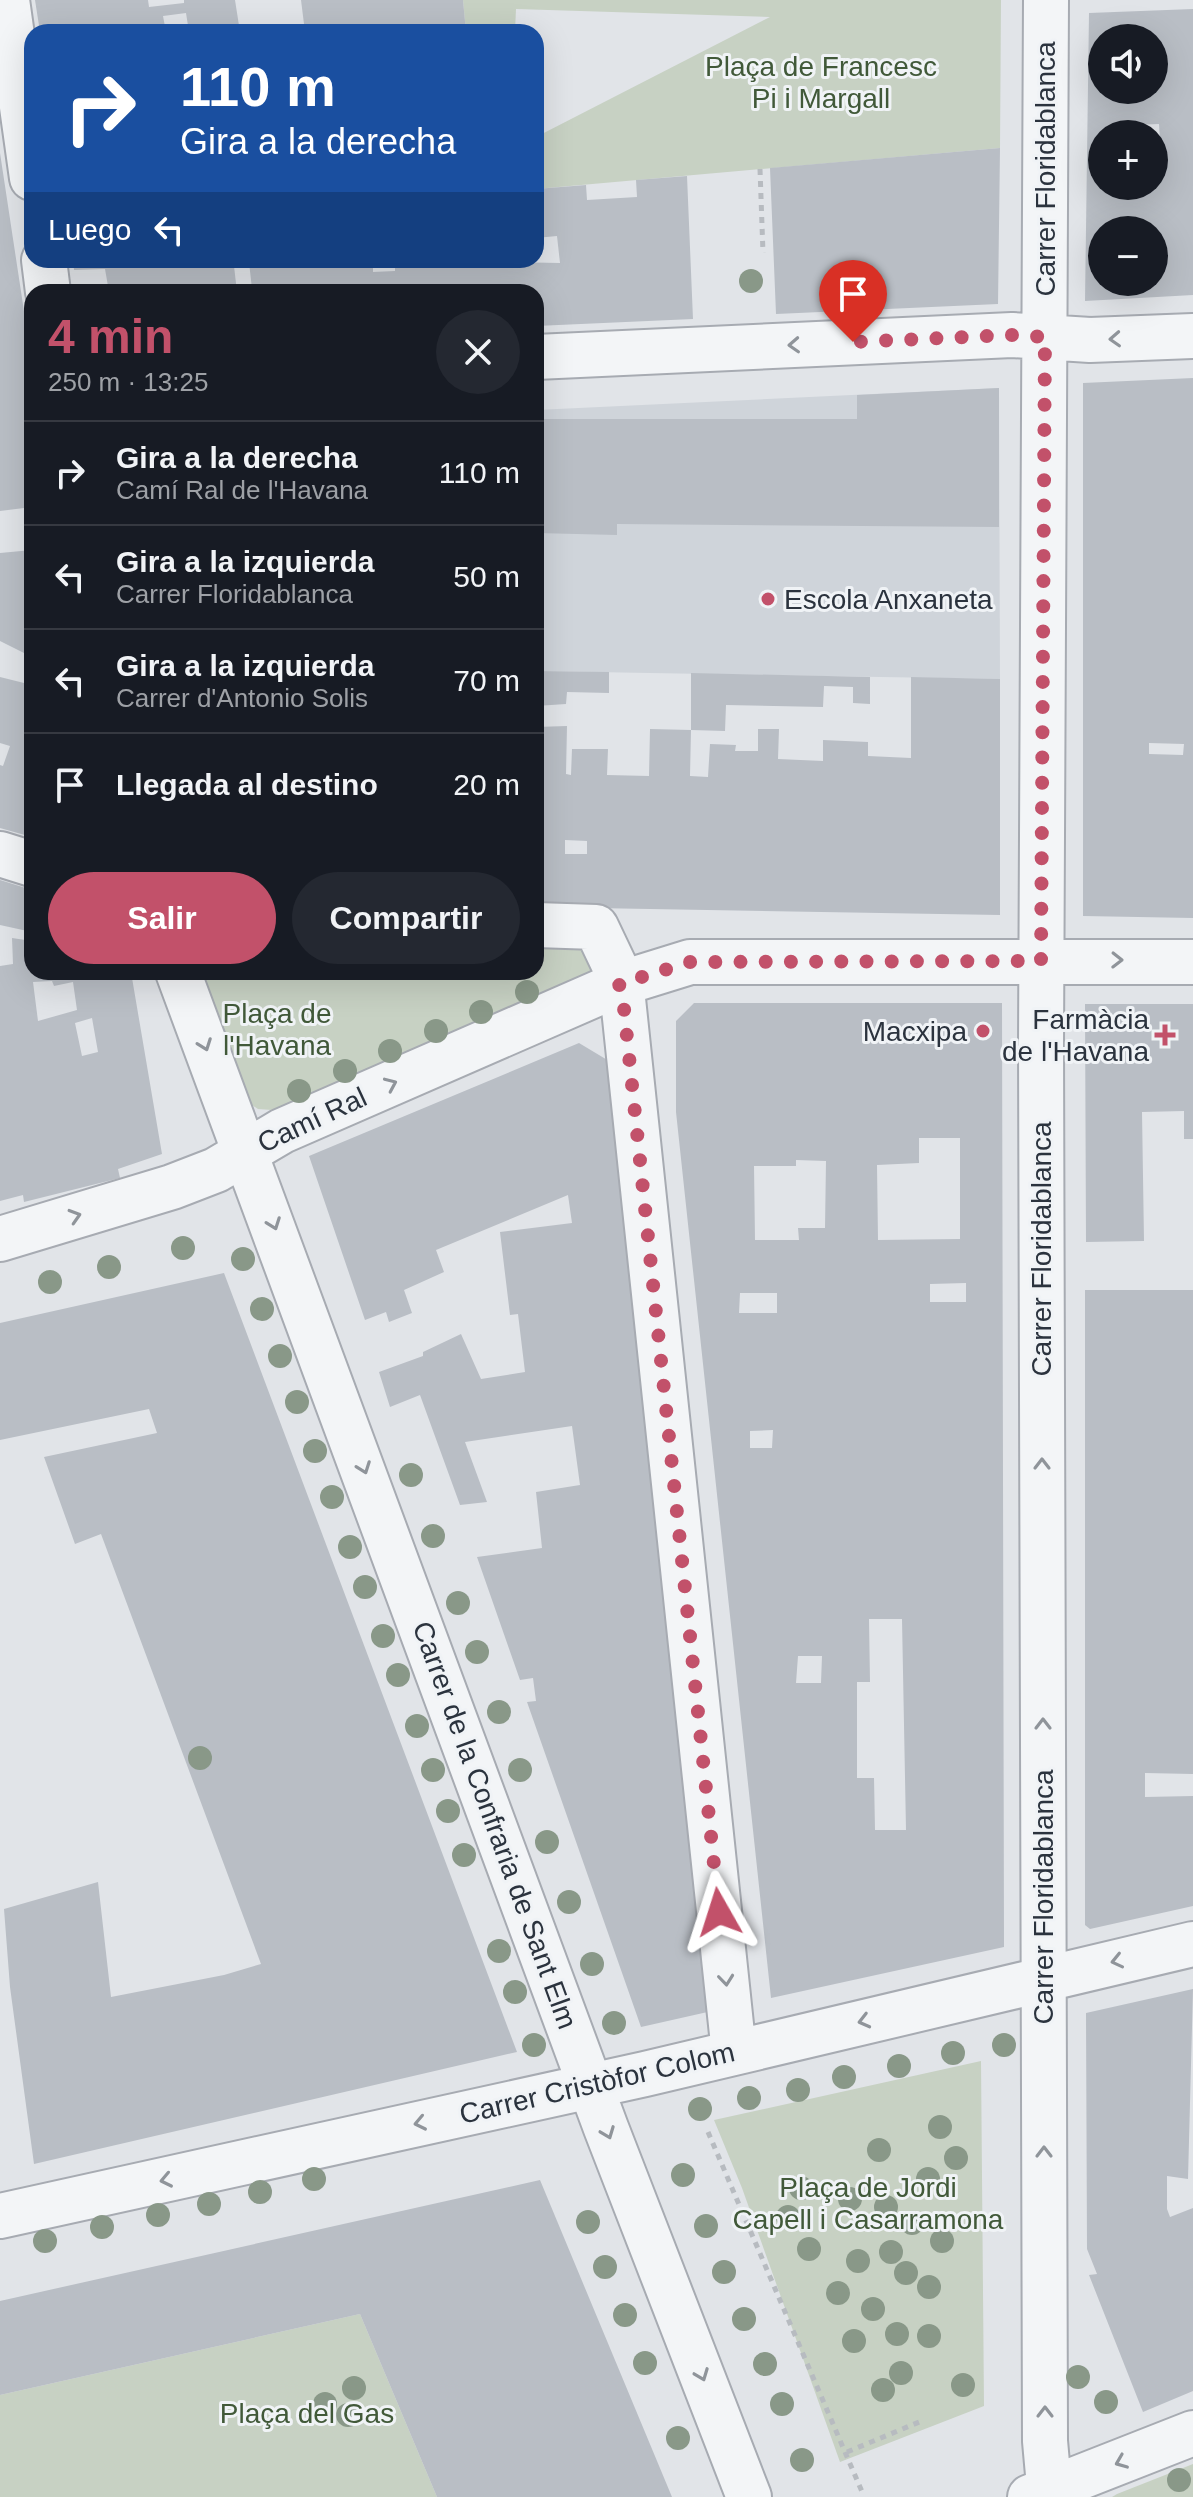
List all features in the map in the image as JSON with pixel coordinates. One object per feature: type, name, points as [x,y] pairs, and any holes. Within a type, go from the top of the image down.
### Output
[{"type":"street","points":[[7,0],[24,121]]},
{"type":"street","name":"Carrer Floridablanca","points":[[1043,2495],[1041,961],[1046,0]]},
{"type":"street","points":[[544,357],[996,336],[1090,340],[1193,336]]},
{"type":"street","points":[[0,854],[24,862]]},
{"type":"street","points":[[544,925],[596,927],[616,969],[619,984],[734,2053]]},
{"type":"street","name":"Camí Ral","points":[[0,1239],[172,1187],[216,1170],[282,1131],[619,984],[690,962],[1193,962]]},
{"type":"street","name":"Carrer de la Confraria de Sant Elm","points":[[181,980],[247,1151],[590,2086],[749,2497]]},
{"type":"street","name":"Carrer Cristòfor Colom","points":[[0,2216],[590,2086],[1193,1944]]},
{"type":"street","points":[[1043,2495],[1193,2433]]},
{"type":"path","points":[[760,169],[763,253]]},
{"type":"path","points":[[708,2132],[863,2494]]},
{"type":"path","points":[[847,2452],[924,2420]]},
{"type":"shaded area","name":"Escola Anxaneta","points":[[999,388],[1000,679],[544,671],[544,410]]},
{"type":"green space","name":"Plaça de Francesc Pi i Margall","points":[[463,0],[1001,0],[1000,148],[544,188],[544,133],[770,17],[516,9],[515,24],[465,24]]},
{"type":"green space","name":"Plaça de l'Havana","points":[[544,925],[596,927],[616,969],[286,1111],[258,1109],[249,1103],[198,980],[544,980]]},
{"type":"green space","name":"Plaça de Jordi Capell i Casarramona","points":[[981,2061],[984,2406],[840,2462],[742,2188],[714,2120]]},
{"type":"green space","name":"Plaça del Gas","points":[[360,2314],[437,2497],[0,2497],[0,2395]]},
{"type":"green space","points":[[1193,2464],[1193,2497],[1112,2497],[1117,2494]]},
{"type":"building","points":[[35,0],[148,0],[149,7],[184,3],[184,0],[235,0],[239,24],[188,24],[186,13],[163,16],[164,24],[39,24]]},
{"type":"building","points":[[301,0],[463,0],[465,24],[304,24]]},
{"type":"building","points":[[1193,9],[1193,295],[1085,301],[1088,85],[1088,104],[1168,104],[1168,24],[1089,24],[1089,13]]},
{"type":"building","points":[[1000,148],[998,304],[776,314],[770,168]]},
{"type":"building","points":[[0,153],[24,311],[24,508],[0,511]]},
{"type":"building","points":[[687,176],[693,319],[544,326],[544,284],[251,284],[250,268],[373,268],[373,272],[395,271],[395,268],[544,268],[544,263],[560,263],[557,236],[544,237],[544,188],[586,185],[587,200],[637,197],[636,180]]},
{"type":"building","points":[[74,268],[234,268],[236,284],[108,284],[105,269]]},
{"type":"building","points":[[1193,378],[1193,918],[1083,916],[1083,383]],"holes":[[[1149,743],[1184,744],[1183,755],[1149,754]]]},
{"type":"building","points":[[999,388],[999,527],[617,524],[617,535],[544,533],[544,419],[857,419],[857,395]]},
{"type":"building","points":[[24,551],[24,653],[0,641],[0,553]]},
{"type":"building","points":[[544,671],[609,672],[609,693],[567,692],[566,704],[544,705]]},
{"type":"building","points":[[691,673],[870,677],[870,704],[853,703],[853,687],[824,686],[823,707],[726,705],[725,731],[691,730]]},
{"type":"building","points":[[0,677],[24,683],[24,835],[0,828],[0,765],[3,766],[10,746],[0,743]]},
{"type":"building","points":[[911,677],[1000,679],[1000,915],[544,907],[544,727],[567,726],[566,774],[571,775],[572,749],[608,749],[607,775],[649,776],[650,729],[691,730],[690,776],[708,777],[710,744],[736,745],[735,751],[758,751],[758,729],[779,729],[778,759],[823,761],[823,740],[868,742],[868,756],[911,758]],"holes":[[[565,840],[587,841],[587,854],[565,854]]]},
{"type":"building","points":[[0,880],[24,888],[24,930],[0,925]]},
{"type":"building","points":[[12,938],[24,940],[24,980],[132,980],[162,1154],[118,1169],[120,1178],[24,1202],[23,1195],[0,1201],[0,966],[13,964]],"holes":[[[52,981],[54,986],[73,982],[77,1010],[38,1021],[33,982]],[[92,1018],[98,1052],[82,1056],[75,1023]]]},
{"type":"building","points":[[694,1003],[1002,1003],[1004,1947],[771,1998],[676,1112],[676,1021]],"holes":[[[919,1138],[960,1138],[960,1239],[878,1240],[877,1165],[919,1163]],[[796,1160],[826,1161],[825,1228],[798,1228],[799,1240],[755,1240],[754,1166],[796,1166]],[[966,1283],[966,1302],[930,1302],[930,1284]],[[740,1293],[777,1293],[777,1313],[739,1313]],[[773,1430],[772,1448],[750,1448],[750,1431]],[[869,1619],[902,1619],[906,1830],[875,1830],[874,1778],[857,1778],[857,1682],[870,1682]],[[798,1656],[822,1656],[821,1683],[796,1683]]]},
{"type":"building","points":[[1085,1004],[1193,1004],[1193,1139],[1184,1139],[1184,1111],[1142,1112],[1144,1241],[1086,1242]]},
{"type":"building","points":[[579,1043],[609,1061],[712,2011],[641,2027],[527,1702],[536,1701],[533,1678],[520,1680],[477,1557],[542,1548],[536,1492],[580,1485],[572,1426],[465,1442],[487,1502],[460,1505],[420,1395],[390,1407],[379,1372],[423,1356],[423,1352],[461,1334],[481,1379],[525,1372],[518,1314],[510,1315],[500,1232],[572,1223],[568,1195],[436,1250],[444,1272],[404,1290],[412,1313],[389,1322],[386,1312],[365,1320],[309,1156]]},
{"type":"building","points":[[224,1273],[517,2052],[34,2164],[10,1987],[4,1909],[98,1882],[111,1997],[224,1975],[261,1964],[101,1534],[75,1544],[44,1457],[157,1433],[149,1409],[0,1440],[0,1323]]},
{"type":"building","points":[[1085,1290],[1193,1290],[1193,1774],[1145,1773],[1145,1797],[1193,1796],[1193,1906],[1090,1929],[1085,1925]]},
{"type":"building","points":[[1193,1989],[1188,2179],[1167,2176],[1167,2209],[1170,2217],[1193,2208],[1193,2391],[1143,2412],[1089,2275],[1097,2274],[1087,2249],[1086,2013]]},
{"type":"building","points":[[540,2180],[672,2497],[437,2497],[360,2314],[0,2395],[0,2301]]},
{"type":"place","name":"Escola Anxaneta","points":[[768,599]]},
{"type":"place","name":"Macxipa","points":[[983,1031]]},
{"type":"place","name":"Farmàcia de l'Havana","points":[[1165,1035]]},
{"type":"route","points":[[719,1912],[619,984],[690,962],[1041,961],[1045,337],[1012,335],[853,342]]}]
